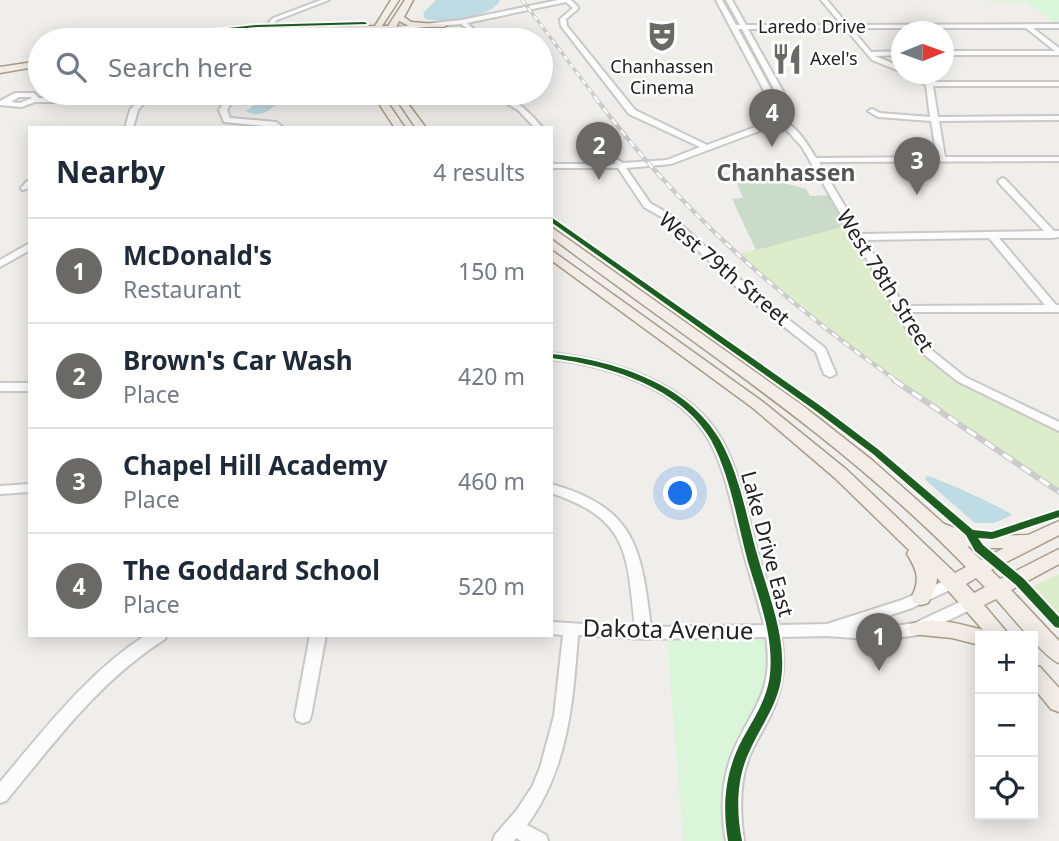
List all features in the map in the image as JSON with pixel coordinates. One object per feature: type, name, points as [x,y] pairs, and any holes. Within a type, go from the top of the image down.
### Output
[{"type":"main road","points":[[378,28],[395,0]]},
{"type":"main road","points":[[392,28],[409,0]]},
{"type":"main road","points":[[400,12],[400,18],[405,23],[443,25]]},
{"type":"main road","points":[[339,28],[365,24],[385,13]]},
{"type":"main road","points":[[0,68],[28,64]]},
{"type":"main road","points":[[385,105],[399,126]]},
{"type":"main road","points":[[405,105],[420,126]]},
{"type":"main road","points":[[553,232],[796,407],[931,522],[999,589],[1059,655]]},
{"type":"main road","points":[[553,255],[758,405],[895,523],[953,582],[996,631]]},
{"type":"main road","points":[[931,522],[975,542],[1032,540]]},
{"type":"main road","points":[[895,523],[929,577],[927,589],[920,598]]},
{"type":"main road","points":[[953,582],[1059,527]]},
{"type":"main road","points":[[971,603],[1059,556]]},
{"type":"main road","points":[[918,629],[952,630],[975,635]]},
{"type":"main road","points":[[1038,679],[1059,704]]},
{"type":"street","points":[[266,28],[275,19],[326,0]]},
{"type":"street","points":[[433,28],[464,24],[506,12],[567,0],[576,8],[563,19],[564,26],[632,112],[708,148]]},
{"type":"street","points":[[719,0],[774,102],[774,120]]},
{"type":"street","points":[[553,164],[668,162],[761,129],[785,114],[785,103],[729,0]]},
{"type":"street","points":[[824,0],[869,54],[891,66]]},
{"type":"street","points":[[423,28],[464,24],[469,28]]},
{"type":"street","points":[[1027,26],[1059,52]]},
{"type":"street","name":"Laredo Drive","points":[[734,27],[1059,26]]},
{"type":"street","points":[[954,53],[1059,52]]},
{"type":"street","points":[[869,54],[891,54]]},
{"type":"street","points":[[941,159],[929,85],[1059,84]]},
{"type":"street","points":[[2,100],[28,94]]},
{"type":"street","points":[[130,126],[130,119],[140,105]]},
{"type":"street","points":[[226,105],[223,110],[227,120],[278,126]]},
{"type":"street","points":[[514,105],[537,126]]},
{"type":"street","points":[[872,111],[878,115],[934,119],[1059,118]]},
{"type":"street","points":[[619,164],[659,158],[774,120]]},
{"type":"street","name":"West 78th Street","points":[[774,120],[797,135],[925,350],[961,379],[1059,427]]},
{"type":"street","points":[[761,129],[781,129],[797,135]]},
{"type":"street","points":[[813,160],[1055,159],[1059,167]]},
{"type":"street","name":"West 79th Street","points":[[619,164],[647,205],[668,217],[752,296],[821,350],[830,374]]},
{"type":"street","points":[[1002,181],[1056,234]]},
{"type":"street","points":[[857,237],[1056,234]]},
{"type":"street","points":[[992,235],[1057,310]]},
{"type":"street","points":[[0,264],[28,247]]},
{"type":"street","points":[[899,309],[1057,310]]},
{"type":"street","name":"Lake Drive East","points":[[553,356],[606,366],[630,374],[667,393],[714,437],[728,469],[772,631],[776,670],[774,690],[734,775],[730,818],[734,841]]},
{"type":"street","points":[[0,387],[28,387]]},
{"type":"street","points":[[0,490],[28,488]]},
{"type":"street","points":[[553,489],[596,503],[622,532],[632,549],[636,567],[644,633]]},
{"type":"street","name":"Dakota Avenue","points":[[827,630],[888,612],[953,582]]},
{"type":"street","name":"Dakota Avenue","points":[[553,628],[644,633],[827,630],[866,635],[918,629],[971,603]]},
{"type":"street","points":[[540,841],[509,834],[548,778],[560,735],[571,629]]},
{"type":"street","points":[[0,795],[101,679],[124,658],[156,637]]},
{"type":"street","points":[[303,716],[318,637]]},
{"type":"green space","points":[[974,0],[1059,0],[1059,26],[1026,2]]},
{"type":"green space","points":[[730,167],[777,167],[784,183],[806,189],[810,196],[833,195],[850,225],[756,250],[732,199],[743,198]]},
{"type":"green space","points":[[850,225],[875,269],[940,364],[1059,427],[1059,492],[870,361],[738,254]]},
{"type":"green space","points":[[1059,574],[1059,618],[1031,587]]},
{"type":"green space","points":[[772,631],[765,710],[740,760],[736,841],[683,841],[667,639]]},
{"type":"water","points":[[436,0],[500,1],[476,16],[425,19],[423,13]]},
{"type":"water","points":[[254,105],[275,105],[260,114],[246,111]]},
{"type":"water","points":[[927,476],[1012,515],[994,523],[975,523],[930,484],[925,479]]},
{"type":"railway","points":[[522,0],[543,28]]},
{"type":"railway","points":[[553,41],[596,98]]},
{"type":"railway","points":[[595,97],[661,178],[734,251],[813,318],[897,381]]},
{"type":"railway","points":[[894,380],[1059,492]]},
{"type":"cycle path","points":[[237,28],[365,23]]},
{"type":"cycle path","points":[[553,220],[876,452],[970,533],[979,548],[1020,582],[1059,624]]},
{"type":"cycle path","points":[[553,356],[620,370],[666,392],[703,422],[715,440],[727,468],[768,613],[776,656],[772,691],[739,759],[733,782],[732,818],[735,841]]},
{"type":"cycle path","points":[[970,533],[992,536],[1059,513]]},
{"type":"place","name":"Chanhassen Cinema","points":[[662,36]]},
{"type":"place","name":"Axel's","points":[[787,59]]},
{"type":"place","name":"The Goddard School","points":[[772,147]]},
{"type":"place","name":"Brown's Car Wash","points":[[599,180]]},
{"type":"place","name":"Chapel Hill Academy","points":[[917,195]]},
{"type":"place","name":"McDonald's","points":[[879,671]]},
{"type":"district","name":"Chanhassen","points":[[786,173]]}]
